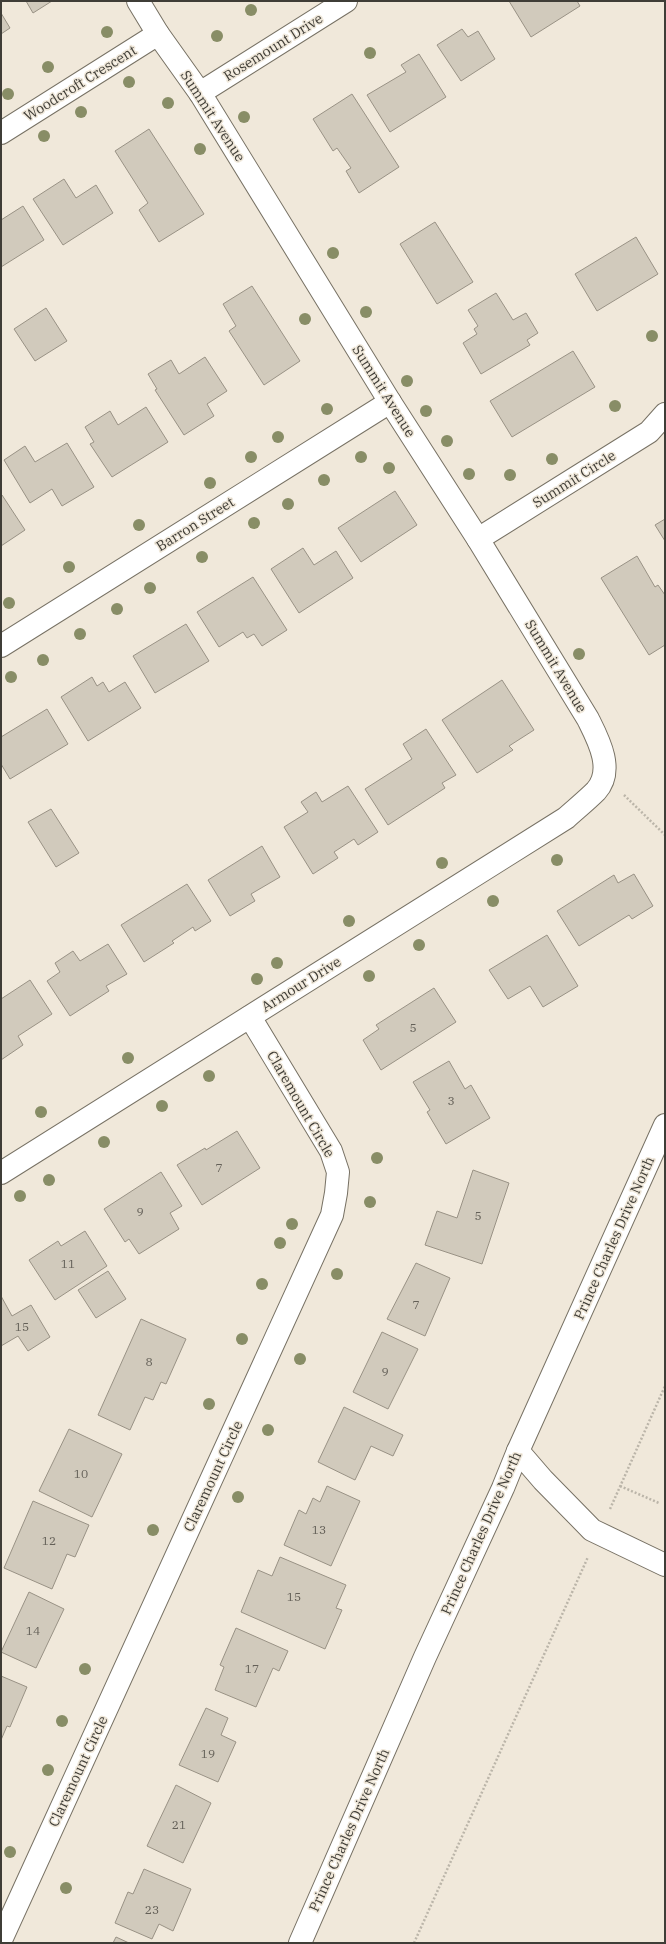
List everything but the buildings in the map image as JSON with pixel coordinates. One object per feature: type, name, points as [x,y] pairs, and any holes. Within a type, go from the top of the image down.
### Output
[{"type":"street","name":"Summit Avenue","points":[[138,1],[158,34],[200,93],[390,402],[478,539],[588,718],[602,748],[600,782]]},
{"type":"street","name":"Rosemount Drive","points":[[200,93],[346,1]]},
{"type":"street","name":"Woodcroft Crescent","points":[[1,133],[158,34]]},
{"type":"street","name":"Barron Street","points":[[1,646],[390,402]]},
{"type":"street","name":"Summit Circle","points":[[478,539],[649,432],[665,414]]},
{"type":"street","name":"Armour Drive","points":[[1,1173],[566,818],[600,782]]},
{"type":"street","name":"Claremount Circle","points":[[1,1940],[332,1215],[338,1172],[331,1151],[250,1017]]},
{"type":"street","name":"Prince Charles Drive North","points":[[300,1943],[425,1657],[503,1488],[518,1451],[665,1125]]},
{"type":"street","points":[[518,1451],[543,1480],[596,1531],[665,1566]]},
{"type":"path","points":[[600,782],[665,835]]},
{"type":"path","points":[[414,1943],[596,1531],[620,1486],[665,1386]]},
{"type":"path","points":[[620,1486],[659,1504]]}]
